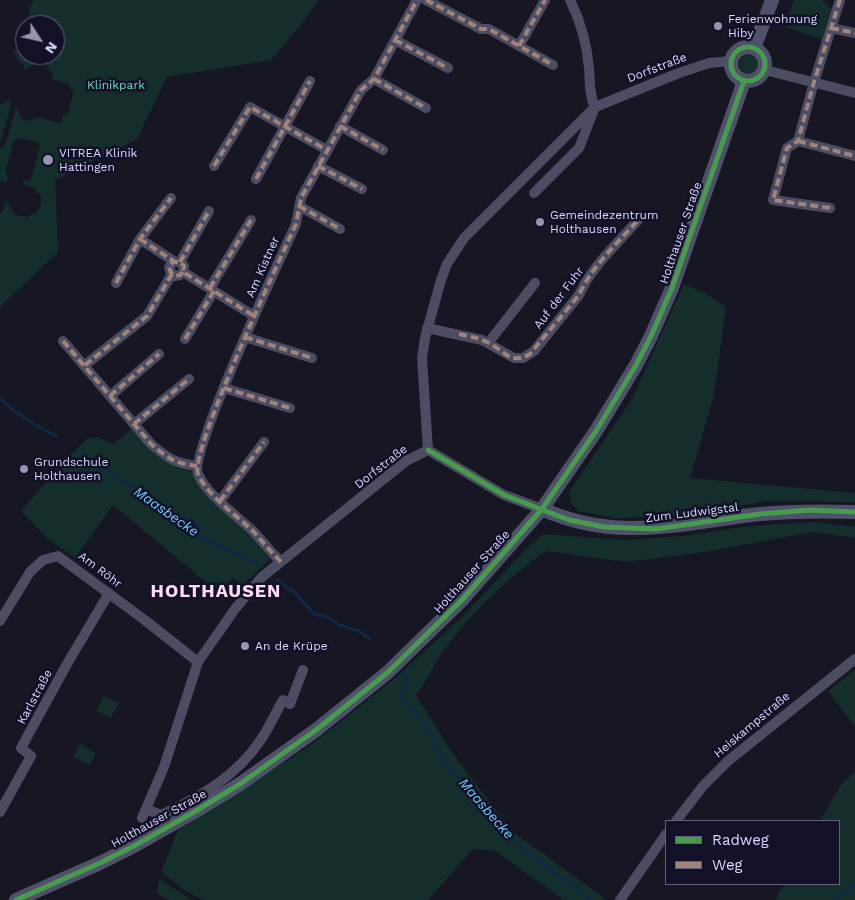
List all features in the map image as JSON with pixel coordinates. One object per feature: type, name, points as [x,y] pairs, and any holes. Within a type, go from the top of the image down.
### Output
[{"type":"street","name":"Am Kistner","points":[[197,466],[204,441],[224,388],[296,224],[301,198],[361,90],[374,79],[417,0]]},
{"type":"street","points":[[426,0],[481,29],[489,29],[553,65]]},
{"type":"street","points":[[519,46],[545,0]]},
{"type":"street","points":[[534,192],[579,148],[595,107],[591,98],[586,49],[570,0]]},
{"type":"street","points":[[754,48],[772,0]]},
{"type":"street","points":[[830,208],[774,200],[787,148],[798,141],[814,82],[840,0]]},
{"type":"street","points":[[831,28],[855,33]]},
{"type":"street","points":[[396,40],[448,68]]},
{"type":"street","points":[[744,47],[754,48],[764,56],[765,70],[755,81],[744,81],[734,74],[731,61],[740,49],[744,47]]},
{"type":"street","name":"Dorfstraße","points":[[304,670],[290,704],[283,700],[260,742],[228,777],[195,799],[161,815],[144,813],[167,758],[198,662],[235,609],[262,578],[281,562],[406,461],[428,450],[422,358],[441,280],[448,264],[464,238],[595,107],[679,72],[709,63],[731,61]]},
{"type":"street","points":[[765,70],[855,93]]},
{"type":"street","points":[[374,79],[426,108]]},
{"type":"street","name":"Holthauser Straße","points":[[16,900],[134,846],[240,784],[286,752],[387,673],[462,600],[542,509],[609,411],[651,336],[672,288],[744,81]]},
{"type":"street","points":[[256,178],[310,82]]},
{"type":"street","points":[[214,166],[250,107],[326,150]]},
{"type":"street","points":[[340,126],[383,150]]},
{"type":"street","points":[[798,141],[855,156]]},
{"type":"street","points":[[318,166],[362,189]]},
{"type":"street","points":[[116,283],[140,239],[171,198]]},
{"type":"street","points":[[299,206],[340,229]]},
{"type":"street","points":[[140,239],[177,262],[184,266],[183,272],[178,276],[172,274],[169,267],[177,262],[209,211]]},
{"type":"street","points":[[185,339],[251,220]]},
{"type":"street","name":"Auf der Fuhr","points":[[428,328],[474,337],[488,342],[514,358],[523,358],[534,351],[579,295],[593,272],[638,220]]},
{"type":"street","points":[[183,272],[254,316]]},
{"type":"street","points":[[85,365],[148,316],[172,274]]},
{"type":"street","points":[[488,342],[535,283]]},
{"type":"street","points":[[245,337],[312,358]]},
{"type":"street","points":[[63,341],[152,444],[166,456],[180,464],[197,466],[198,474],[210,491],[281,562]]},
{"type":"street","points":[[110,396],[160,354]]},
{"type":"street","points":[[134,424],[189,379]]},
{"type":"street","points":[[224,388],[290,408]]},
{"type":"street","points":[[220,501],[264,442]]},
{"type":"street","name":"Zum Ludwigstal","points":[[428,450],[504,495],[569,520],[604,527],[656,529],[760,514],[800,511],[855,512]]},
{"type":"street","name":"Am Röhr","points":[[0,621],[30,572],[43,560],[58,556],[110,593],[198,662]]},
{"type":"street","name":"Karlstraße","points":[[0,812],[31,756],[22,748],[67,664],[110,593]]},
{"type":"street","name":"Heiskampstraße","points":[[677,820],[703,786],[728,761],[855,659]]},
{"type":"street","points":[[620,900],[665,835]]},
{"type":"green space","name":"Klinikpark","points":[[33,0],[319,0],[271,60],[167,77],[137,139],[55,180],[58,252],[0,307],[0,213],[3,211],[6,200],[15,215],[28,217],[38,211],[42,199],[35,188],[23,184],[24,181],[31,179],[40,146],[38,142],[18,138],[14,140],[5,172],[8,177],[6,182],[0,181],[0,148],[5,146],[16,107],[22,119],[30,121],[37,117],[60,123],[63,115],[67,116],[74,91],[71,90],[69,84],[52,79],[53,76],[47,65],[65,65],[65,15],[29,15],[30,10],[28,6],[31,6]]},
{"type":"green space","points":[[794,0],[822,0],[832,9],[822,39],[785,27]]},
{"type":"green space","points":[[749,54],[756,57],[759,64],[756,71],[749,74],[742,71],[739,64],[742,57]]},
{"type":"green space","name":"Klinikpark","points":[[24,65],[33,65],[24,70]]},
{"type":"green space","points":[[12,98],[11,106],[0,143],[0,105]]},
{"type":"green space","points":[[684,284],[705,293],[726,307],[714,395],[690,478],[855,493],[855,502],[766,501],[685,516],[615,518],[578,511],[571,503],[569,492],[632,399]]},
{"type":"green space","points":[[133,428],[164,458],[178,468],[193,472],[206,493],[251,535],[270,559],[243,585],[233,578],[219,593],[113,505],[75,558],[47,538],[21,511],[57,468],[87,439],[98,437],[113,444]]},
{"type":"green space","points":[[814,522],[855,527],[855,538],[813,532],[698,553],[625,562],[546,551],[478,609],[454,636],[416,695],[451,751],[513,832],[607,900],[564,900],[495,851],[473,849],[428,900],[204,900],[186,891],[161,872],[178,830],[305,749],[394,679],[461,618],[523,552],[543,534],[626,540],[683,536],[749,526]]},
{"type":"green space","points":[[855,670],[855,727],[828,691]]},
{"type":"green space","points":[[104,696],[119,703],[111,718],[96,711]]},
{"type":"green space","points":[[80,744],[96,753],[90,765],[73,757]]},
{"type":"green space","points":[[855,771],[855,900],[775,900],[783,885],[840,885],[840,820],[821,820],[840,786]]},
{"type":"green space","points":[[159,879],[192,900],[169,900],[157,894]]},
{"type":"waterway","name":"Maasbecke","points":[[0,398],[27,420],[57,436]]},
{"type":"waterway","name":"Maasbecke","points":[[80,453],[152,500],[202,538],[257,563]]},
{"type":"waterway","name":"Maasbecke","points":[[277,580],[296,594],[314,614],[327,617],[340,625],[359,631],[370,639]]},
{"type":"waterway","name":"Maasbecke","points":[[403,673],[409,679],[401,697],[426,726],[444,763],[467,783],[491,811],[504,831],[524,850],[591,900]]},
{"type":"waterway","name":"Maasbecke","points":[[836,900],[855,883]]},
{"type":"marked path","points":[[281,562],[253,531],[208,490],[198,474],[199,459],[221,394],[296,224],[301,198],[361,90],[374,79],[417,0]]},
{"type":"marked path","points":[[426,0],[481,29],[489,29],[553,65]]},
{"type":"marked path","points":[[519,46],[545,0]]},
{"type":"marked path","points":[[830,208],[773,200],[787,148],[798,141],[814,82],[840,0]]},
{"type":"marked path","points":[[831,28],[855,33]]},
{"type":"marked path","points":[[395,40],[448,68]]},
{"type":"marked path","points":[[374,79],[426,108]]},
{"type":"marked path","points":[[256,179],[310,81]]},
{"type":"marked path","points":[[214,166],[250,107],[327,150]]},
{"type":"marked path","points":[[340,126],[383,150]]},
{"type":"marked path","points":[[798,141],[855,156]]},
{"type":"marked path","points":[[318,166],[362,189]]},
{"type":"marked path","points":[[116,283],[140,239],[171,198]]},
{"type":"marked path","points":[[299,206],[340,229]]},
{"type":"marked path","points":[[180,262],[209,211]]},
{"type":"marked path","points":[[210,288],[251,220]]},
{"type":"marked path","points":[[459,334],[487,342],[512,357],[517,358],[530,354],[579,295],[598,265],[638,220]]},
{"type":"marked path","points":[[140,239],[175,262]]},
{"type":"marked path","points":[[183,272],[175,276],[171,273],[169,267],[173,262],[180,262],[184,266],[183,272],[254,316]]},
{"type":"marked path","points":[[85,365],[147,316],[172,274]]},
{"type":"marked path","points":[[185,339],[214,291]]},
{"type":"marked path","points":[[245,337],[312,358]]},
{"type":"marked path","points":[[63,341],[151,444],[172,460],[197,466]]},
{"type":"marked path","points":[[110,396],[159,354]]},
{"type":"marked path","points":[[134,424],[189,379]]},
{"type":"marked path","points":[[224,388],[290,408]]},
{"type":"marked path","points":[[220,501],[264,442]]},
{"type":"cycle path","points":[[748,47],[755,48],[760,52],[764,57],[765,64],[764,71],[760,76],[755,80],[748,81],[741,80],[736,76],[732,71],[731,64],[732,57],[736,52],[741,48],[748,47]]},
{"type":"cycle path","points":[[16,900],[134,846],[240,784],[316,730],[387,673],[462,600],[542,509],[596,431],[636,365],[672,288],[744,81]]},
{"type":"cycle path","points":[[428,450],[504,495],[569,520],[604,527],[656,529],[760,514],[810,510],[855,512]]},
{"type":"place","name":"Ferienwohnung Hiby","points":[[718,26]]},
{"type":"place","name":"VITREA Klinik Hattingen","points":[[48,160]]},
{"type":"place","name":"Gemeindezentrum Holthausen","points":[[540,222]]},
{"type":"place","name":"Grundschule Holthausen","points":[[24,469]]},
{"type":"place","name":"An de Krüpe","points":[[245,646]]},
{"type":"district","name":"HOLTHAUSEN","points":[[216,592]]}]
